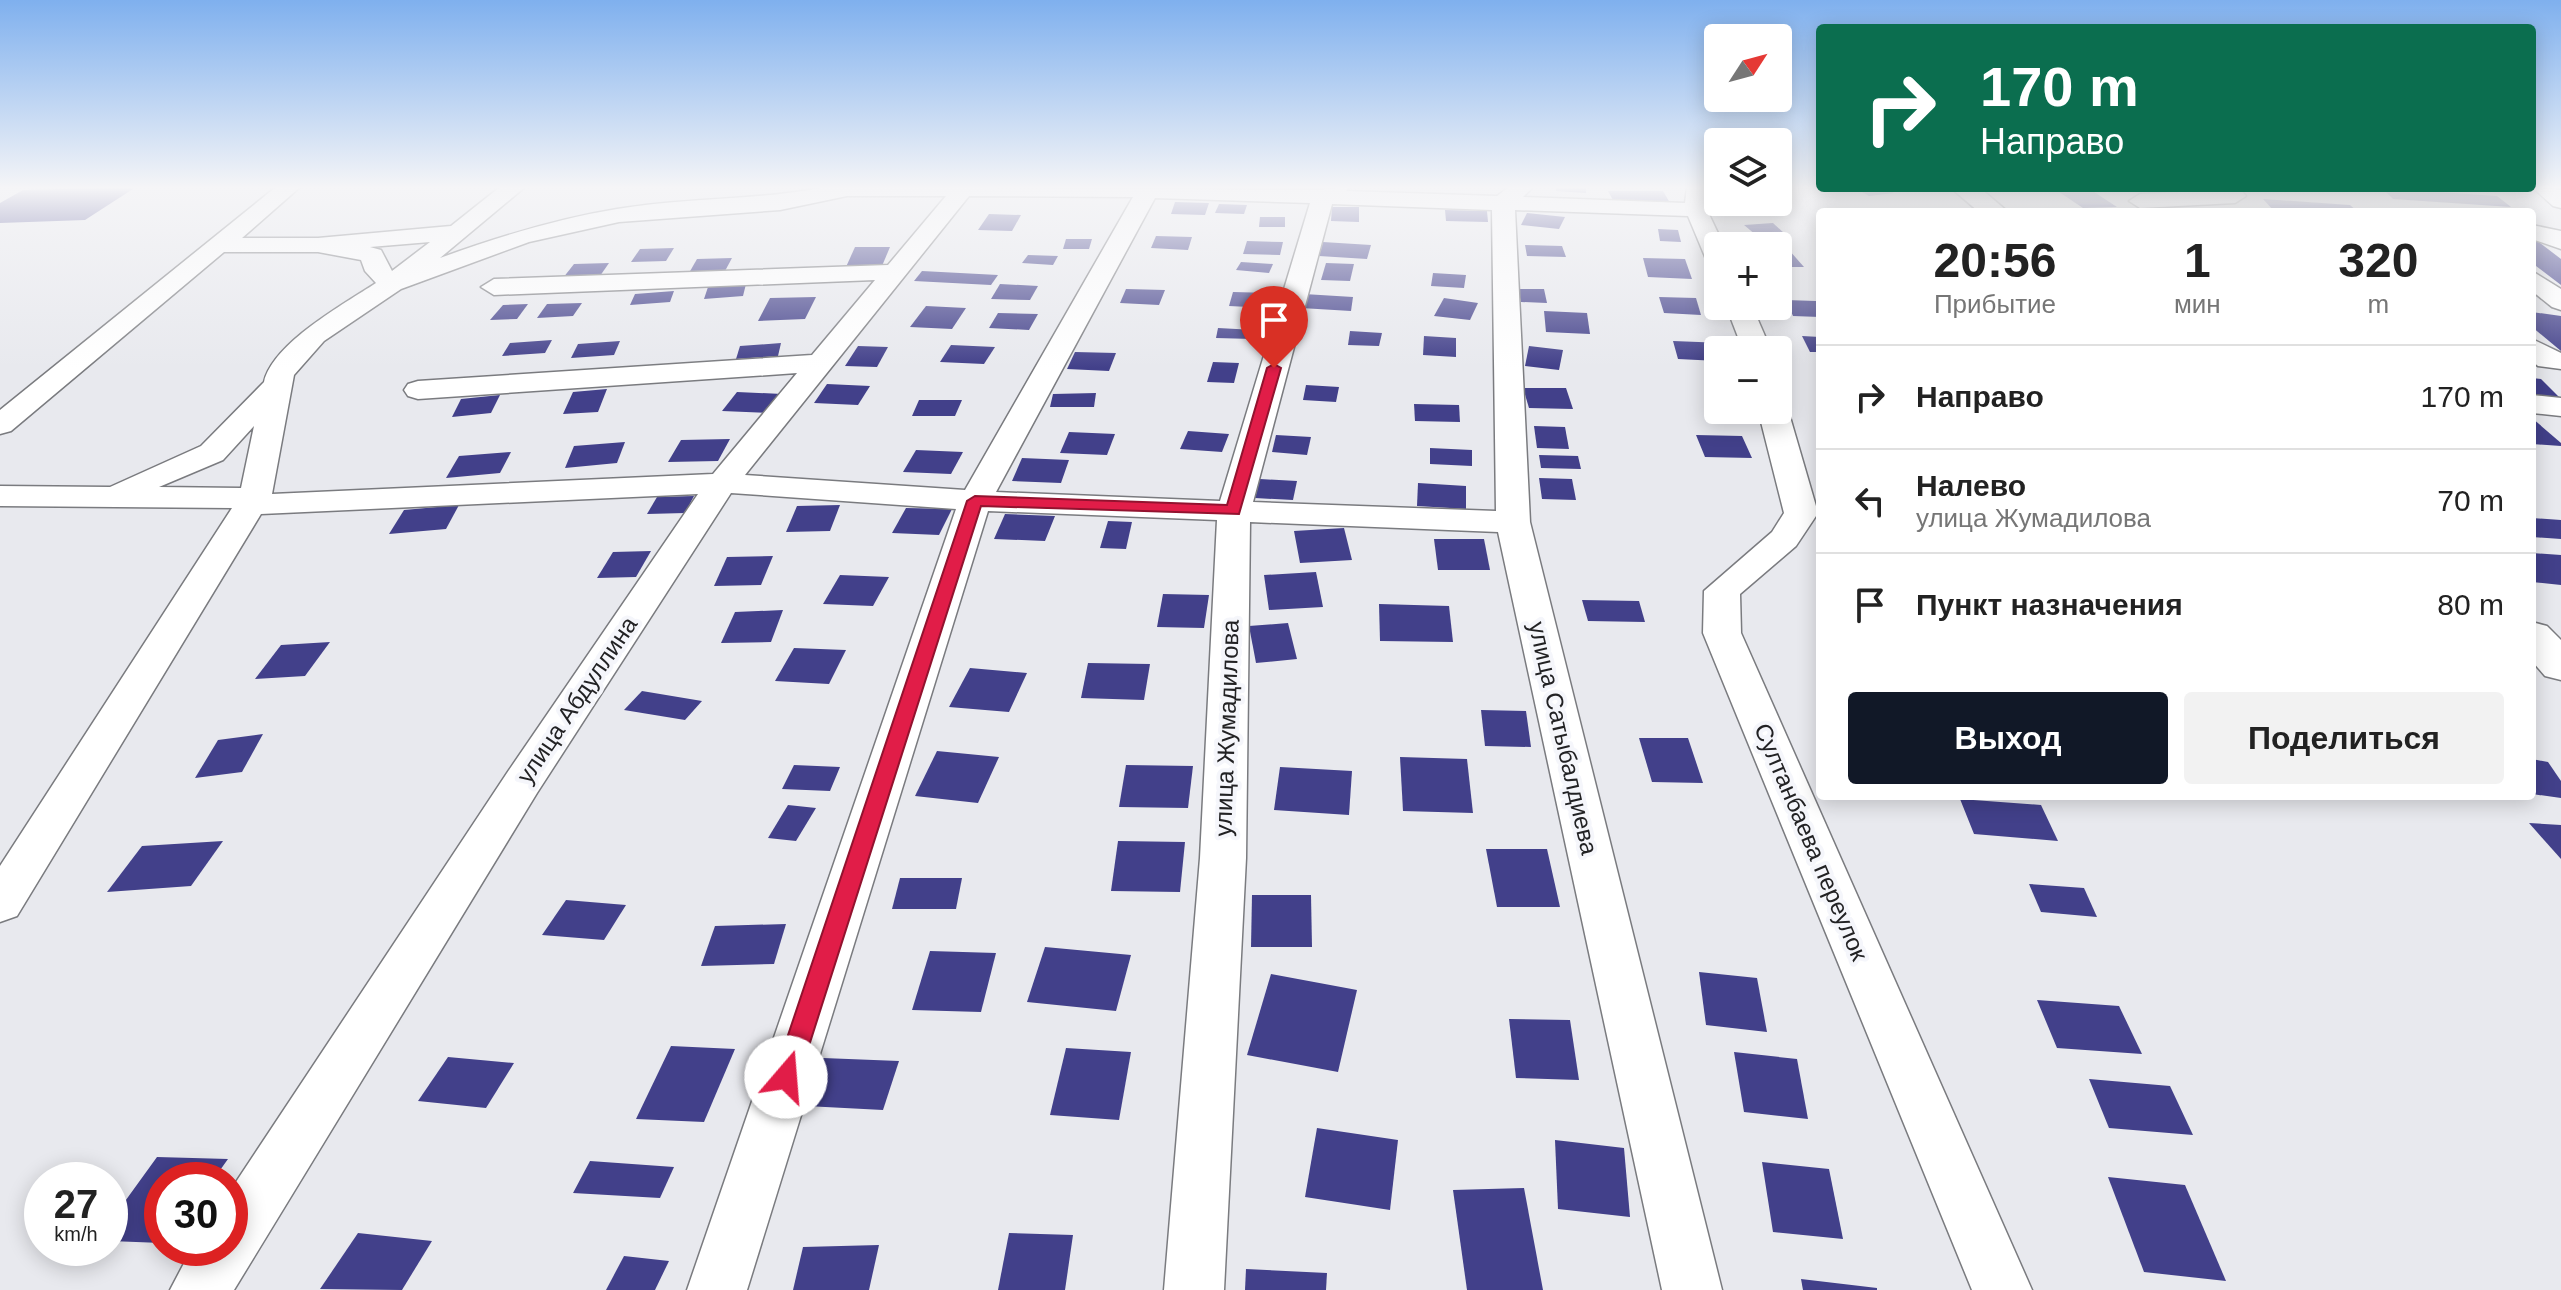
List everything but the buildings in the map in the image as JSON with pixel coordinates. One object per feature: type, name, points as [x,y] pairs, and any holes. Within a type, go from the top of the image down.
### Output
[{"type":"main road","points":[[2536,639],[2561,666]]},
{"type":"street","points":[[0,425],[216,247]]},
{"type":"street","points":[[330,247],[372,255],[377,271],[392,284]]},
{"type":"street","points":[[0,904],[253,501],[280,374],[314,335],[392,284],[438,247]]},
{"type":"street","points":[[392,284],[492,247]]},
{"type":"street","name":"улица Абдуллина","points":[[248,1214],[522,783],[722,483],[915,247]]},
{"type":"street","points":[[717,1290],[975,501],[1118,247]]},
{"type":"street","name":"улица Жумадилова","points":[[1194,1290],[1223,858],[1234,510],[1313,247]]},
{"type":"street","name":"улица Сатыбалдиева","points":[[1513,247],[1513,522],[1692,1290]]},
{"type":"street","points":[[494,287],[894,272]]},
{"type":"street","points":[[2536,283],[2553,299]]},
{"type":"street","points":[[2536,350],[2548,360],[2561,361]]},
{"type":"street","points":[[418,390],[820,363]]},
{"type":"street","points":[[110,497],[212,453],[278,384]]},
{"type":"street","points":[[2536,404],[2561,407]]},
{"type":"street","name":"Султанбаева переулок","points":[[1777,424],[1801,513],[1784,539],[1722,591],[1722,633],[2002,1290]]},
{"type":"street","points":[[212,453],[253,501]]},
{"type":"street","points":[[0,496],[253,501],[722,483],[975,501],[1513,522]]},
{"type":"street","points":[[200,1290],[215,1266]]},
{"type":"route","points":[[786,1077],[975,501],[1234,510],[1274,368]]}]
